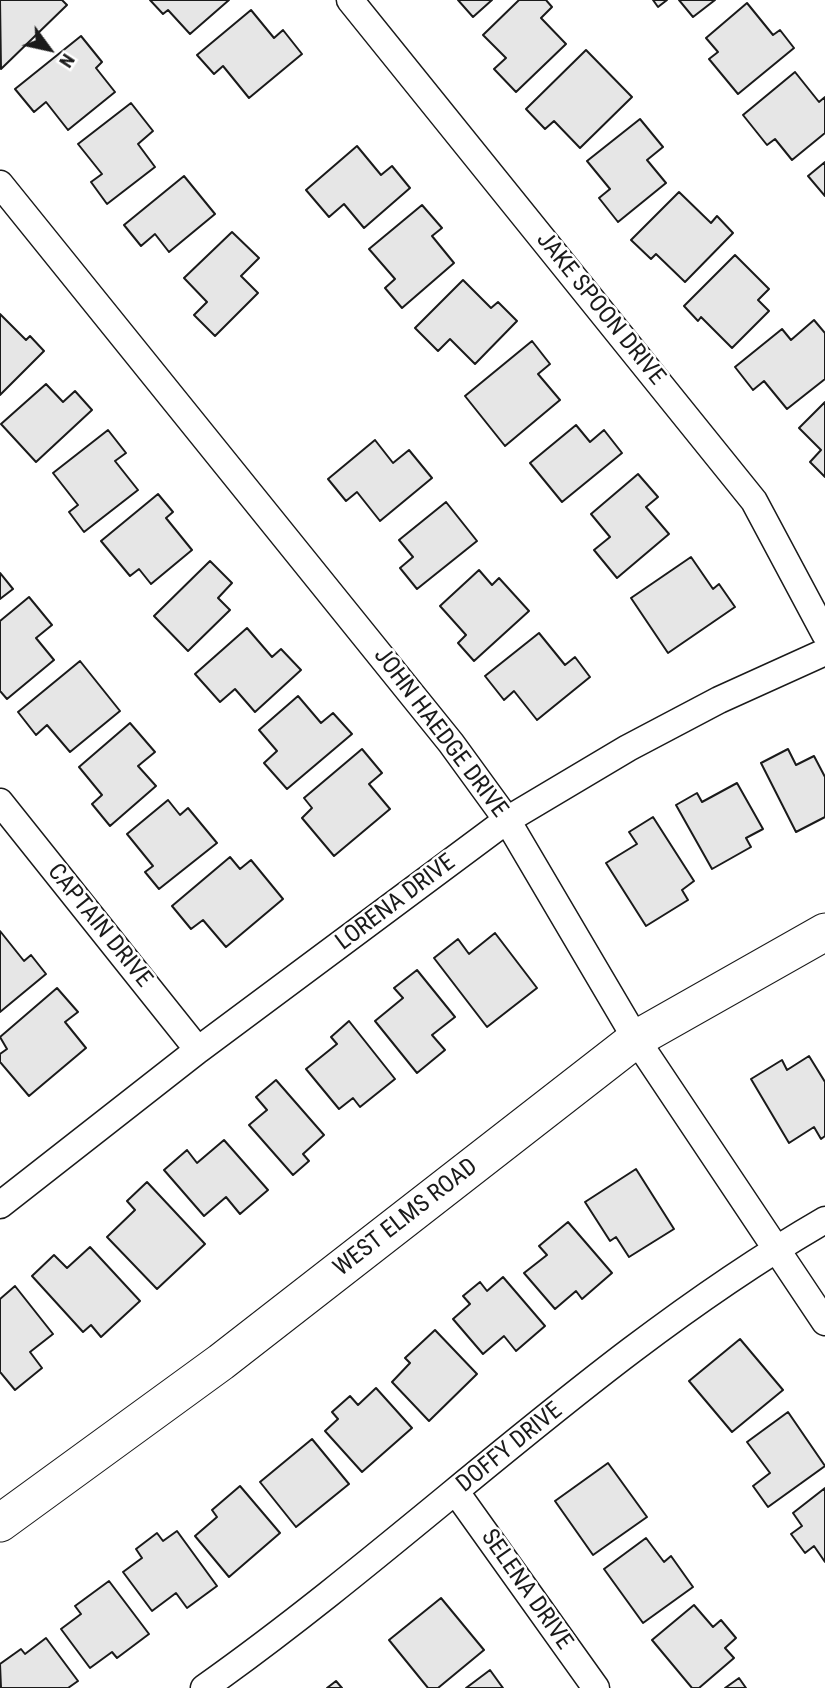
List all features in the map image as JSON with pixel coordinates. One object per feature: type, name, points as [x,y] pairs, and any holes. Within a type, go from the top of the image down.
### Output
[{"type":"main road","name":"WEST ELMS ROAD","points":[[0,1523],[232,1353],[636,1039],[825,932]]},
{"type":"street","name":"JAKE SPOON DRIVE","points":[[350,0],[754,501],[825,635]]},
{"type":"street","name":"JOHN HAEDGE DRIVE","points":[[0,184],[452,743],[507,820],[636,1039],[825,1322]]},
{"type":"street","name":"LORENA DRIVE","points":[[0,1205],[198,1050],[507,820],[628,748],[719,701],[825,652]]},
{"type":"street","name":"CAPTAIN DRIVE","points":[[0,802],[198,1050]]},
{"type":"street","name":"DOFFY DRIVE","points":[[204,1688],[316,1604],[604,1371],[681,1313],[775,1249],[825,1220]]},
{"type":"street","name":"SELENA DRIVE","points":[[456,1492],[596,1688]]},
{"type":"building","points":[[0,0],[62,0],[67,5],[1,69]]},
{"type":"building","points":[[150,0],[229,0],[190,34],[168,10],[163,14]]},
{"type":"building","points":[[458,0],[492,0],[473,17]]},
{"type":"building","points":[[519,0],[546,0],[552,7],[541,18],[566,44],[516,92],[494,69],[506,58],[483,35]]},
{"type":"building","points":[[653,0],[667,0],[658,7]]},
{"type":"building","points":[[679,0],[715,0],[693,17]]},
{"type":"building","points":[[747,3],[773,35],[780,30],[794,48],[738,94],[709,59],[718,52],[706,38]]},
{"type":"building","points":[[251,10],[274,38],[283,30],[302,54],[249,98],[223,66],[214,74],[197,55]]},
{"type":"building","points":[[81,36],[102,62],[96,68],[115,92],[68,130],[46,102],[34,112],[15,89]]},
{"type":"building","points":[[586,50],[632,97],[580,148],[554,121],[545,129],[526,109]]},
{"type":"building","points":[[795,72],[819,102],[825,97],[825,133],[792,160],[775,139],[767,145],[743,115]]},
{"type":"building","points":[[131,103],[153,131],[138,144],[155,167],[107,204],[91,182],[102,174],[78,144]]},
{"type":"building","points":[[640,119],[663,147],[647,160],[666,183],[618,222],[599,198],[610,189],[587,161]]},
{"type":"building","points":[[357,146],[381,175],[392,166],[410,188],[364,228],[344,204],[329,217],[306,190]]},
{"type":"building","points":[[825,162],[825,196],[808,176]]},
{"type":"building","points":[[184,176],[215,214],[169,252],[155,234],[141,246],[124,225]]},
{"type":"building","points":[[679,192],[711,223],[717,216],[733,233],[685,282],[656,254],[651,259],[631,240]]},
{"type":"building","points":[[422,205],[442,228],[432,236],[454,263],[402,308],[385,288],[395,279],[369,249]]},
{"type":"building","points":[[232,232],[259,258],[241,276],[258,293],[215,336],[194,315],[207,302],[184,278]]},
{"type":"building","points":[[735,255],[769,289],[758,300],[769,311],[732,348],[701,317],[698,321],[684,306]]},
{"type":"building","points":[[463,280],[491,308],[498,302],[517,321],[475,364],[450,339],[438,351],[415,328]]},
{"type":"building","points":[[0,314],[26,340],[30,336],[44,351],[0,395]]},
{"type":"building","points":[[814,320],[825,333],[825,379],[787,409],[764,381],[753,390],[735,367],[782,329],[791,340]]},
{"type":"building","points":[[532,341],[550,364],[538,374],[560,400],[505,446],[465,396]]},
{"type":"building","points":[[46,384],[63,402],[75,391],[92,410],[36,462],[1,424]]},
{"type":"building","points":[[825,402],[825,477],[810,462],[821,450],[799,428]]},
{"type":"building","points":[[576,425],[590,442],[604,430],[622,453],[562,502],[530,463]]},
{"type":"building","points":[[108,430],[126,453],[115,461],[138,490],[84,532],[69,512],[78,505],[53,473]]},
{"type":"building","points":[[375,440],[393,463],[409,450],[432,478],[380,521],[357,492],[346,501],[328,479]]},
{"type":"building","points":[[638,474],[658,497],[646,507],[669,534],[617,578],[594,550],[610,537],[591,514]]},
{"type":"building","points":[[158,494],[173,512],[166,518],[192,550],[151,584],[139,569],[130,576],[101,541]]},
{"type":"building","points":[[446,502],[477,541],[417,589],[400,568],[413,557],[399,540]]},
{"type":"building","points":[[691,557],[713,589],[719,584],[735,607],[668,653],[631,598]]},
{"type":"building","points":[[210,561],[232,583],[218,598],[230,610],[188,651],[154,616]]},
{"type":"building","points":[[479,570],[492,585],[499,578],[529,611],[474,661],[458,643],[466,635],[440,606]]},
{"type":"building","points":[[0,573],[13,589],[0,599]]},
{"type":"building","points":[[29,597],[52,625],[36,638],[54,660],[7,699],[0,691],[0,621]]},
{"type":"building","points":[[247,628],[272,657],[281,649],[301,670],[255,712],[235,689],[220,702],[195,674]]},
{"type":"building","points":[[539,633],[565,665],[575,657],[590,677],[537,720],[514,691],[504,700],[485,676]]},
{"type":"building","points":[[80,661],[120,711],[70,752],[47,725],[36,735],[18,712]]},
{"type":"building","points":[[298,696],[321,723],[333,713],[352,734],[287,789],[264,763],[277,751],[259,730]]},
{"type":"building","points":[[130,723],[155,752],[138,766],[156,786],[110,826],[92,804],[102,795],[79,767]]},
{"type":"building","points":[[362,749],[382,773],[369,784],[390,809],[334,856],[302,818],[312,808],[304,798]]},
{"type":"building","points":[[788,749],[796,765],[814,756],[825,777],[825,817],[796,832],[761,763]]},
{"type":"building","points":[[737,783],[763,829],[746,838],[751,847],[712,869],[676,805],[697,793],[702,802]]},
{"type":"building","points":[[168,800],[180,815],[188,808],[217,843],[159,889],[145,872],[153,866],[127,834]]},
{"type":"building","points":[[653,817],[694,881],[682,890],[688,900],[646,926],[606,863],[637,844],[629,832]]},
{"type":"building","points":[[230,857],[240,869],[251,860],[283,899],[226,947],[203,920],[191,929],[172,906]]},
{"type":"building","points":[[0,931],[24,961],[31,955],[46,974],[0,1012]]},
{"type":"building","points":[[495,933],[537,988],[487,1027],[434,958],[458,939],[469,954]]},
{"type":"building","points":[[417,970],[455,1017],[432,1035],[445,1050],[417,1073],[375,1021],[403,998],[394,988]]},
{"type":"building","points":[[57,988],[78,1012],[65,1022],[86,1048],[29,1096],[0,1062],[0,1054],[7,1049],[0,1037]]},
{"type":"building","points":[[349,1021],[395,1079],[360,1107],[353,1098],[339,1109],[306,1069],[337,1044],[331,1037]]},
{"type":"building","points":[[809,1056],[825,1082],[825,1136],[821,1139],[814,1127],[789,1143],[751,1079],[782,1060],[787,1070]]},
{"type":"building","points":[[276,1080],[324,1135],[303,1154],[309,1161],[293,1175],[249,1125],[267,1110],[256,1097]]},
{"type":"building","points":[[224,1140],[268,1190],[240,1214],[226,1197],[204,1216],[164,1170],[187,1150],[197,1163]]},
{"type":"building","points":[[636,1169],[674,1229],[629,1257],[616,1237],[610,1241],[585,1202]]},
{"type":"building","points":[[147,1182],[205,1244],[157,1289],[107,1237],[135,1210],[127,1201]]},
{"type":"building","points":[[568,1222],[612,1273],[582,1299],[576,1291],[555,1309],[524,1273],[547,1255],[539,1246]]},
{"type":"building","points":[[90,1247],[140,1301],[101,1337],[91,1325],[83,1332],[32,1276],[54,1255],[67,1268]]},
{"type":"building","points":[[503,1277],[545,1326],[516,1351],[504,1336],[483,1354],[453,1319],[470,1304],[463,1296],[480,1282],[487,1291]]},
{"type":"building","points":[[15,1286],[53,1334],[30,1352],[42,1368],[15,1390],[0,1372],[0,1299]]},
{"type":"building","points":[[435,1330],[477,1374],[429,1421],[392,1382],[410,1363],[405,1358]]},
{"type":"building","points":[[740,1339],[783,1390],[732,1432],[689,1381]]},
{"type":"building","points":[[376,1388],[412,1428],[362,1472],[325,1431],[338,1419],[332,1412],[350,1396],[358,1405]]},
{"type":"building","points":[[788,1412],[825,1466],[768,1507],[753,1486],[770,1473],[747,1442]]},
{"type":"building","points":[[312,1439],[349,1484],[296,1527],[260,1482]]},
{"type":"building","points":[[608,1463],[647,1517],[593,1555],[555,1501]]},
{"type":"building","points":[[240,1486],[280,1533],[229,1577],[195,1536],[217,1517],[212,1510]]},
{"type":"building","points":[[825,1488],[825,1562],[814,1546],[805,1553],[791,1534],[802,1526],[793,1513]]},
{"type":"building","points":[[177,1531],[217,1586],[187,1608],[176,1593],[152,1611],[123,1572],[142,1558],[136,1549],[157,1533],[163,1541]]},
{"type":"building","points":[[646,1538],[664,1562],[671,1556],[693,1587],[643,1623],[604,1569]]},
{"type":"building","points":[[109,1581],[149,1634],[117,1658],[112,1652],[90,1668],[61,1629],[81,1614],[75,1606]]},
{"type":"building","points":[[441,1598],[484,1650],[438,1688],[428,1688],[389,1640]]},
{"type":"building","points":[[694,1605],[713,1627],[721,1620],[736,1638],[725,1648],[734,1658],[699,1688],[692,1688],[652,1640]]},
{"type":"building","points":[[46,1638],[78,1681],[68,1688],[1,1688],[0,1664],[21,1649],[25,1654]]},
{"type":"building","points":[[490,1670],[503,1688],[466,1688]]},
{"type":"building","points":[[739,1678],[746,1688],[725,1688]]},
{"type":"building","points":[[336,1681],[342,1688],[327,1688]]}]
